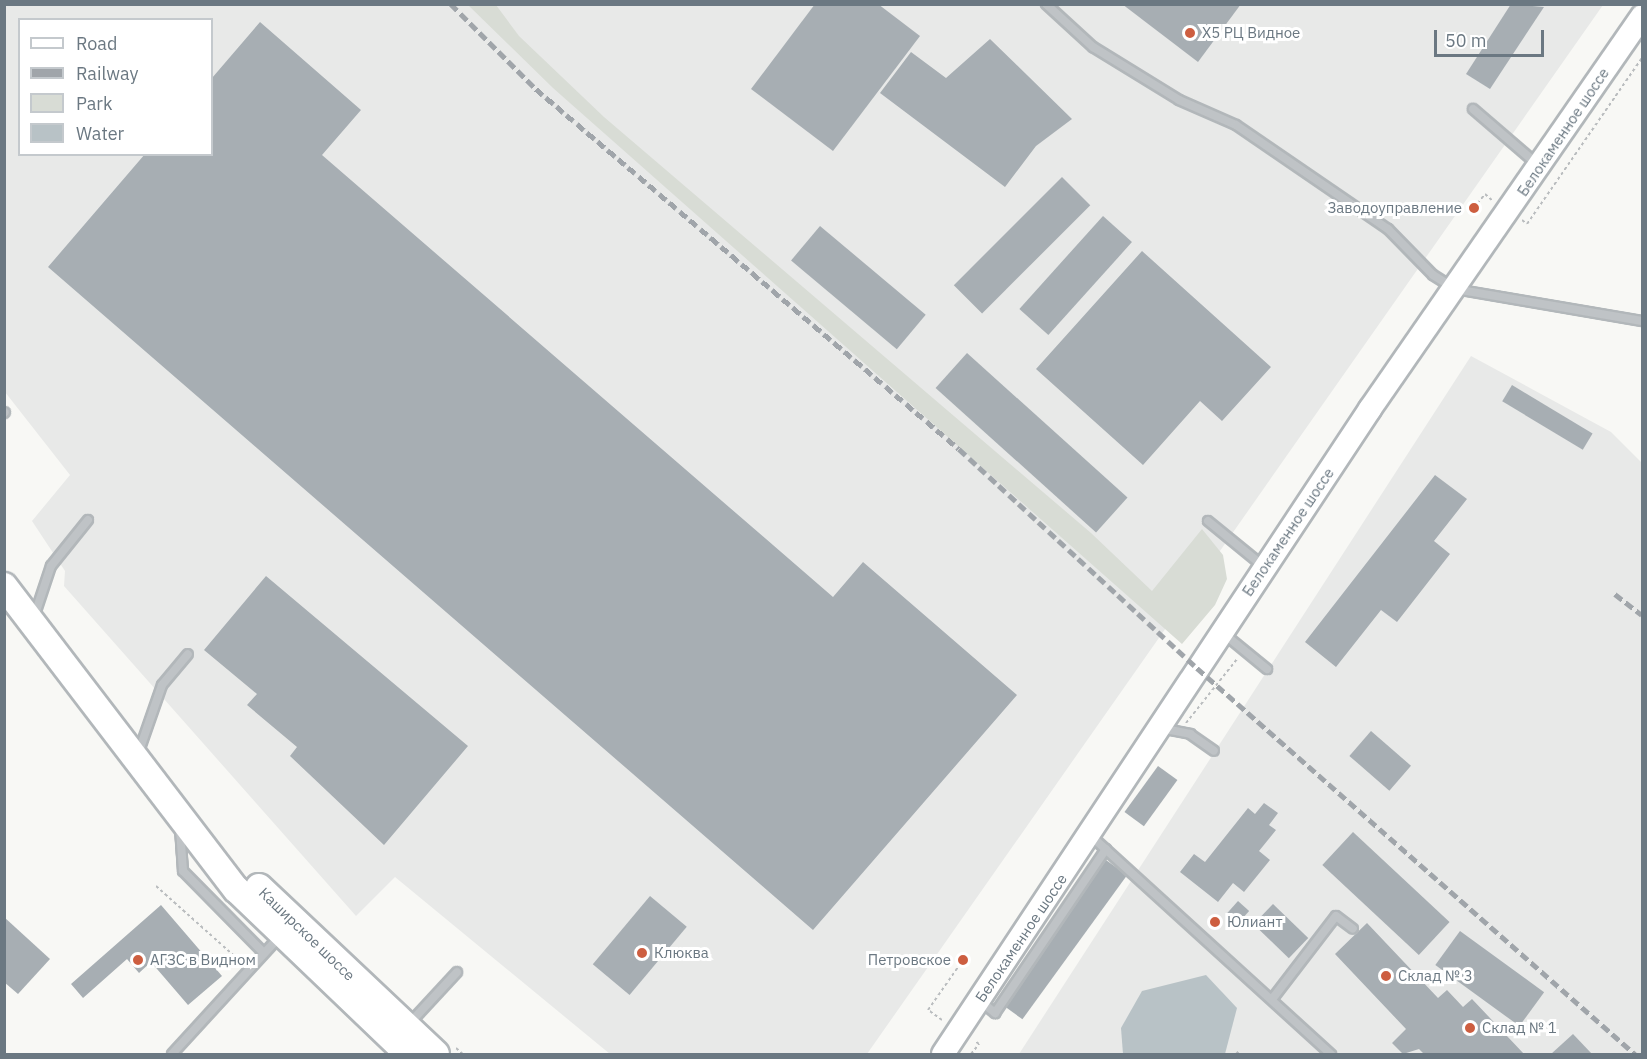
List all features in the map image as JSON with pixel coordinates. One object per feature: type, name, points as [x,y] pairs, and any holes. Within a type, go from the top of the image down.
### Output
[{"type":"main road","name":"Белокаменное шоссе","points":[[943,1054],[979,1000],[1098,842],[1169,730],[1221,631],[1642,16]]},
{"type":"main road","name":"Каширское шоссе","points":[[4,586],[236,889],[280,938],[403,1041],[436,1054]]},
{"type":"lane","points":[[1046,4],[1093,46],[1179,100],[1236,125],[1388,229],[1433,275],[1455,289],[1642,321]]},
{"type":"lane","points":[[1473,109],[1540,167]]},
{"type":"lane","points":[[33,623],[51,566],[88,520]]},
{"type":"lane","points":[[1208,521],[1264,567]]},
{"type":"lane","points":[[1221,631],[1267,669]]},
{"type":"lane","points":[[136,760],[162,685],[188,654]]},
{"type":"lane","points":[[1169,730],[1214,751]]},
{"type":"lane","points":[[1098,842],[1273,998],[1331,1054]]},
{"type":"lane","points":[[1273,998],[1336,916],[1353,929]]},
{"type":"lane","points":[[172,1054],[280,938]]},
{"type":"lane","points":[[403,1041],[457,972]]},
{"type":"path","points":[[1551,190],[1642,58]]},
{"type":"path","points":[[1169,730],[1244,650]]},
{"type":"path","points":[[156,886],[249,969]]},
{"type":"shaded area","points":[[5,5],[1603,5],[867,1054],[610,1054],[395,877],[356,916],[64,586],[65,571],[32,521],[70,475],[5,392]]},
{"type":"shaded area","points":[[1471,356],[1611,432],[1642,463],[1642,1054],[1019,1054]]},
{"type":"green space","points":[[468,5],[496,5],[519,36],[604,117],[1091,533],[1152,591],[1202,529],[1223,555],[1227,579],[1215,605],[1182,644],[553,88]]},
{"type":"water","points":[[1206,975],[1237,1008],[1225,1054],[1123,1054],[1121,1028],[1142,991]]},
{"type":"building","points":[[815,4],[878,4],[920,36],[833,151],[751,89]]},
{"type":"building","name":"X5 РЦ Видное","points":[[1122,4],[1241,4],[1198,62]]},
{"type":"building","points":[[1511,4],[1544,7],[1490,89],[1466,74]]},
{"type":"building","points":[[260,22],[361,110],[322,155],[833,597],[863,562],[1017,695],[813,930],[48,267],[143,156],[213,156],[213,77]]},
{"type":"building","points":[[990,39],[1072,119],[1036,146],[1005,187],[880,93],[911,52],[946,78]]},
{"type":"building","points":[[1062,177],[1090,205],[982,313],[954,285]]},
{"type":"building","points":[[1103,216],[1132,242],[1048,335],[1019,309]]},
{"type":"building","points":[[820,226],[926,315],[897,349],[791,260]]},
{"type":"building","points":[[1142,251],[1271,367],[1222,421],[1200,401],[1143,465],[1036,369]]},
{"type":"building","points":[[967,353],[1128,498],[1096,532],[936,388]]},
{"type":"building","points":[[1512,385],[1593,433],[1583,450],[1502,401]]},
{"type":"building","points":[[1435,475],[1467,499],[1434,541],[1450,554],[1397,622],[1381,610],[1336,667],[1305,642]]},
{"type":"building","points":[[266,576],[468,746],[384,845],[290,756],[297,747],[247,705],[257,694],[204,650]]},
{"type":"building","points":[[1371,731],[1411,766],[1389,791],[1349,756]]},
{"type":"building","points":[[1158,766],[1177,780],[1144,826],[1124,812]]},
{"type":"building","points":[[1264,803],[1278,813],[1269,825],[1276,830],[1259,851],[1270,860],[1244,892],[1233,883],[1218,902],[1180,872],[1194,854],[1205,862],[1248,808],[1255,814]]},
{"type":"building","points":[[1353,832],[1450,922],[1419,955],[1322,865]]},
{"type":"building","points":[[1106,860],[1127,875],[1022,1019],[1001,1004]]},
{"type":"building","points":[[650,896],[687,927],[630,995],[593,964]]},
{"type":"building","points":[[1238,901],[1249,911],[1238,923],[1227,913]]},
{"type":"building","points":[[1273,904],[1308,938],[1289,958],[1254,924]]},
{"type":"building","points":[[161,905],[222,976],[188,1005],[151,962],[139,973],[127,959],[83,998],[71,984]]},
{"type":"building","points":[[4,917],[50,959],[18,994],[4,982]]},
{"type":"building","points":[[1367,923],[1438,998],[1447,990],[1463,1007],[1472,999],[1524,1054],[1424,1054],[1419,1049],[1403,1054],[1392,1043],[1406,1029],[1335,954]]},
{"type":"building","points":[[1460,931],[1544,992],[1519,1026],[1435,965]]},
{"type":"building","points":[[1573,1034],[1592,1054],[1551,1054]]},
{"type":"railway","points":[[451,4],[536,89],[959,449],[1197,668],[1635,1054]]},
{"type":"railway","points":[[1615,594],[1642,615]]},
{"type":"place","name":"X5 РЦ Видное","points":[[1190,33]]},
{"type":"place","name":"Заводоуправление","points":[[1474,208]]},
{"type":"place","name":"Юлиант","points":[[1215,922]]},
{"type":"place","name":"Клюква","points":[[642,953]]},
{"type":"place","name":"АГЗС в Видном","points":[[138,960]]},
{"type":"place","name":"Петровское","points":[[963,960]]},
{"type":"place","name":"Склад № 3","points":[[1386,976]]},
{"type":"place","name":"Склад № 1","points":[[1470,1028]]}]
